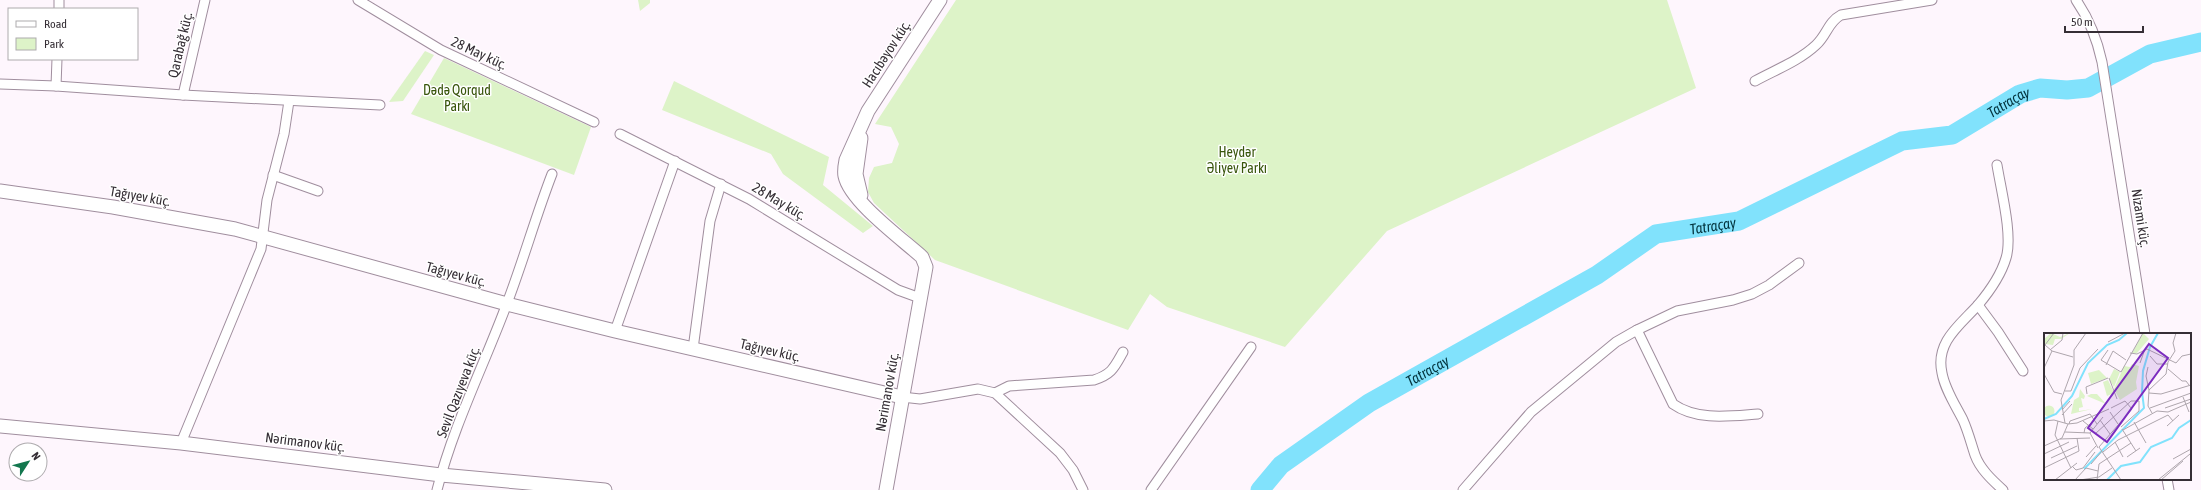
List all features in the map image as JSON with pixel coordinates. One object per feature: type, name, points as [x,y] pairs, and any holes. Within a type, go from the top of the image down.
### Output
[{"type":"street","points":[[194,0],[204,2]]},
{"type":"street","name":"28 May küç.","points":[[358,0],[441,50],[594,122]]},
{"type":"street","name":"Hacıbəyov küç.","points":[[920,298],[926,274],[925,262],[922,257],[865,206],[853,192],[845,176],[846,160],[868,111],[940,0]]},
{"type":"street","points":[[1755,81],[1804,55],[1817,44],[1832,19],[1841,15],[1932,0]]},
{"type":"street","name":"Nizami küç.","points":[[2076,0],[2088,16],[2096,36],[2102,62],[2145,333]]},
{"type":"street","name":"Qarabağ küç.","points":[[183,96],[204,2]]},
{"type":"street","points":[[56,86],[57,60]]},
{"type":"street","points":[[0,84],[56,86],[183,96],[380,105]]},
{"type":"street","points":[[181,443],[256,264],[263,236],[267,200],[286,128],[289,101]]},
{"type":"street","name":"28 May küç.","points":[[620,134],[721,184],[898,290],[920,298]]},
{"type":"street","points":[[615,331],[675,161]]},
{"type":"street","points":[[1997,165],[2009,243],[2006,258],[1997,278],[1978,305],[1958,325],[1947,341],[1941,357],[1942,374],[1966,428],[1975,456],[1985,473],[2003,490]]},
{"type":"street","name":"Sevil Qazıyeva küç.","points":[[437,490],[441,475],[507,304],[533,225],[552,174]]},
{"type":"street","points":[[274,175],[318,191]]},
{"type":"street","points":[[693,349],[710,221],[721,184]]},
{"type":"street","name":"Tağıyev küç.","points":[[0,191],[113,207],[263,236],[507,304],[615,331],[902,397]]},
{"type":"street","points":[[1463,490],[1531,412],[1616,342],[1677,311],[1733,300],[1752,294],[1769,285],[1799,263]]},
{"type":"street","name":"Nərimanov küç.","points":[[886,490],[920,298]]},
{"type":"street","points":[[1978,305],[1998,332],[2023,371]]},
{"type":"street","points":[[1637,330],[1673,404],[1684,411],[1715,416],[1758,414]]},
{"type":"street","points":[[1151,490],[1251,347]]},
{"type":"street","points":[[995,393],[1008,386],[1094,380],[1107,375],[1113,369],[1123,352]]},
{"type":"street","points":[[902,397],[920,399],[978,389],[995,393],[1060,453],[1073,470],[1083,490]]},
{"type":"street","name":"Nərimanov küç.","points":[[0,426],[181,443],[441,475],[605,490]]},
{"type":"street","points":[[2167,480],[2169,490]]},
{"type":"green space","points":[[638,0],[650,0],[650,3],[640,11]]},
{"type":"green space","name":"Heydər Əliyev Parkı","points":[[956,0],[1667,0],[1696,88],[1387,231],[1285,347],[1167,307],[1150,294],[1128,330],[935,260],[874,203],[868,192],[869,178],[874,167],[892,163],[899,144],[891,127],[875,124]]},
{"type":"green space","points":[[425,51],[434,55],[403,101],[389,102]]},
{"type":"green space","name":"Dədə Qorqud Parkı","points":[[444,58],[591,127],[574,175],[411,114]]},
{"type":"green space","points":[[674,81],[829,157],[823,185],[873,226],[863,233],[783,174],[771,154],[662,110]]},
{"type":"waterway","name":"Tatraçay","points":[[1260,490],[1281,465],[1369,403],[1597,275],[1656,234],[1739,221],[1902,141],[1952,135],[2020,94],[2040,88],[2067,90],[2088,88],[2150,54],[2201,42]]}]
